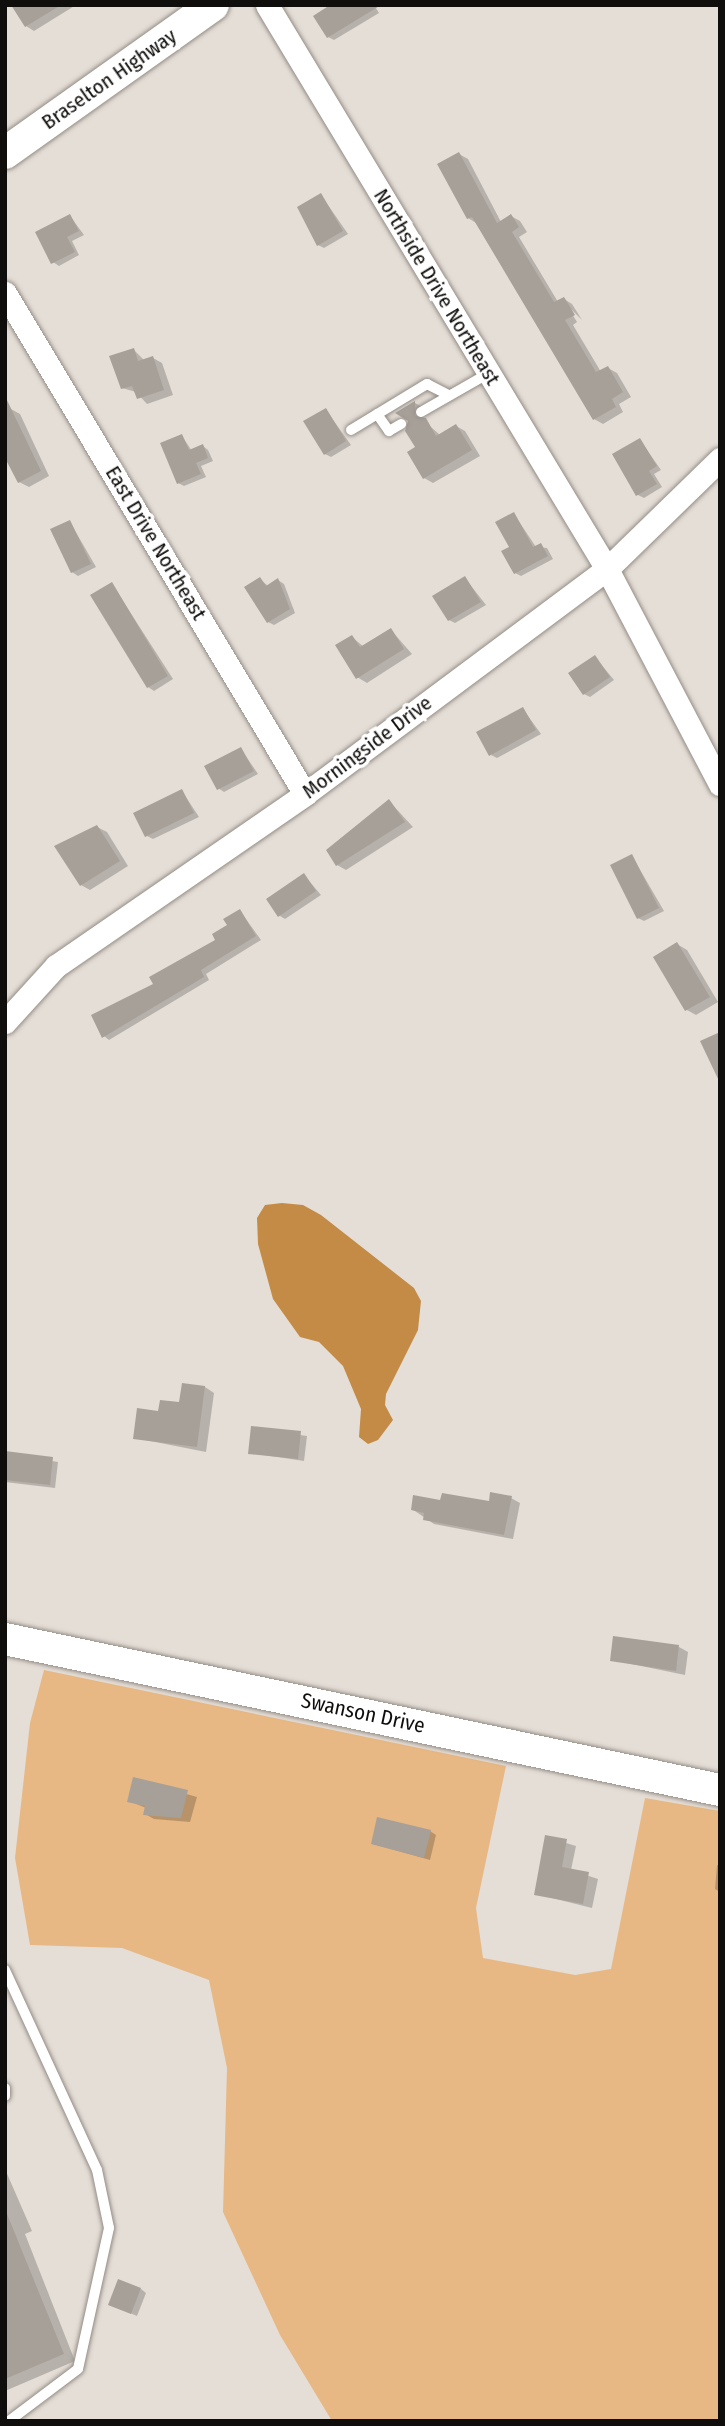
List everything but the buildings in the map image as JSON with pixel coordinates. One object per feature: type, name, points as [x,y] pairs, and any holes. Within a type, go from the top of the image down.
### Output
[{"type":"street","name":"Braselton Highway","points":[[5,153],[213,5]]},
{"type":"street","name":"Northside Drive Northeast","points":[[267,5],[607,569],[720,784]]},
{"type":"street","name":"East Drive Northeast","points":[[5,293],[305,794]]},
{"type":"street","name":"Morningside Drive","points":[[5,1022],[56,966],[305,794],[607,569],[720,458]]},
{"type":"street","name":"Swanson Drive","points":[[5,1639],[720,1790]]},
{"type":"lane","points":[[422,412],[489,373]]},
{"type":"lane","points":[[351,430],[427,384],[449,395]]},
{"type":"lane","points":[[377,414],[389,431],[401,424]]},
{"type":"lane","points":[[5,1970],[97,2169],[109,2228],[78,2369],[9,2421]]},
{"type":"lane","points":[[5,2088],[5,2096]]},
{"type":"shaded area","points":[[265,1205],[303,1205],[321,1215],[414,1288],[421,1301],[418,1330],[386,1394],[385,1405],[393,1420],[378,1440],[368,1444],[359,1437],[361,1409],[343,1366],[319,1342],[300,1337],[273,1299],[258,1244],[257,1218]]},
{"type":"shaded area","points":[[44,1670],[506,1766],[476,1908],[483,1958],[575,1975],[611,1969],[645,1798],[720,1811],[720,2421],[332,2421],[280,2335],[223,2212],[227,2068],[209,1980],[122,1948],[30,1945],[15,1858],[30,1723]]}]
